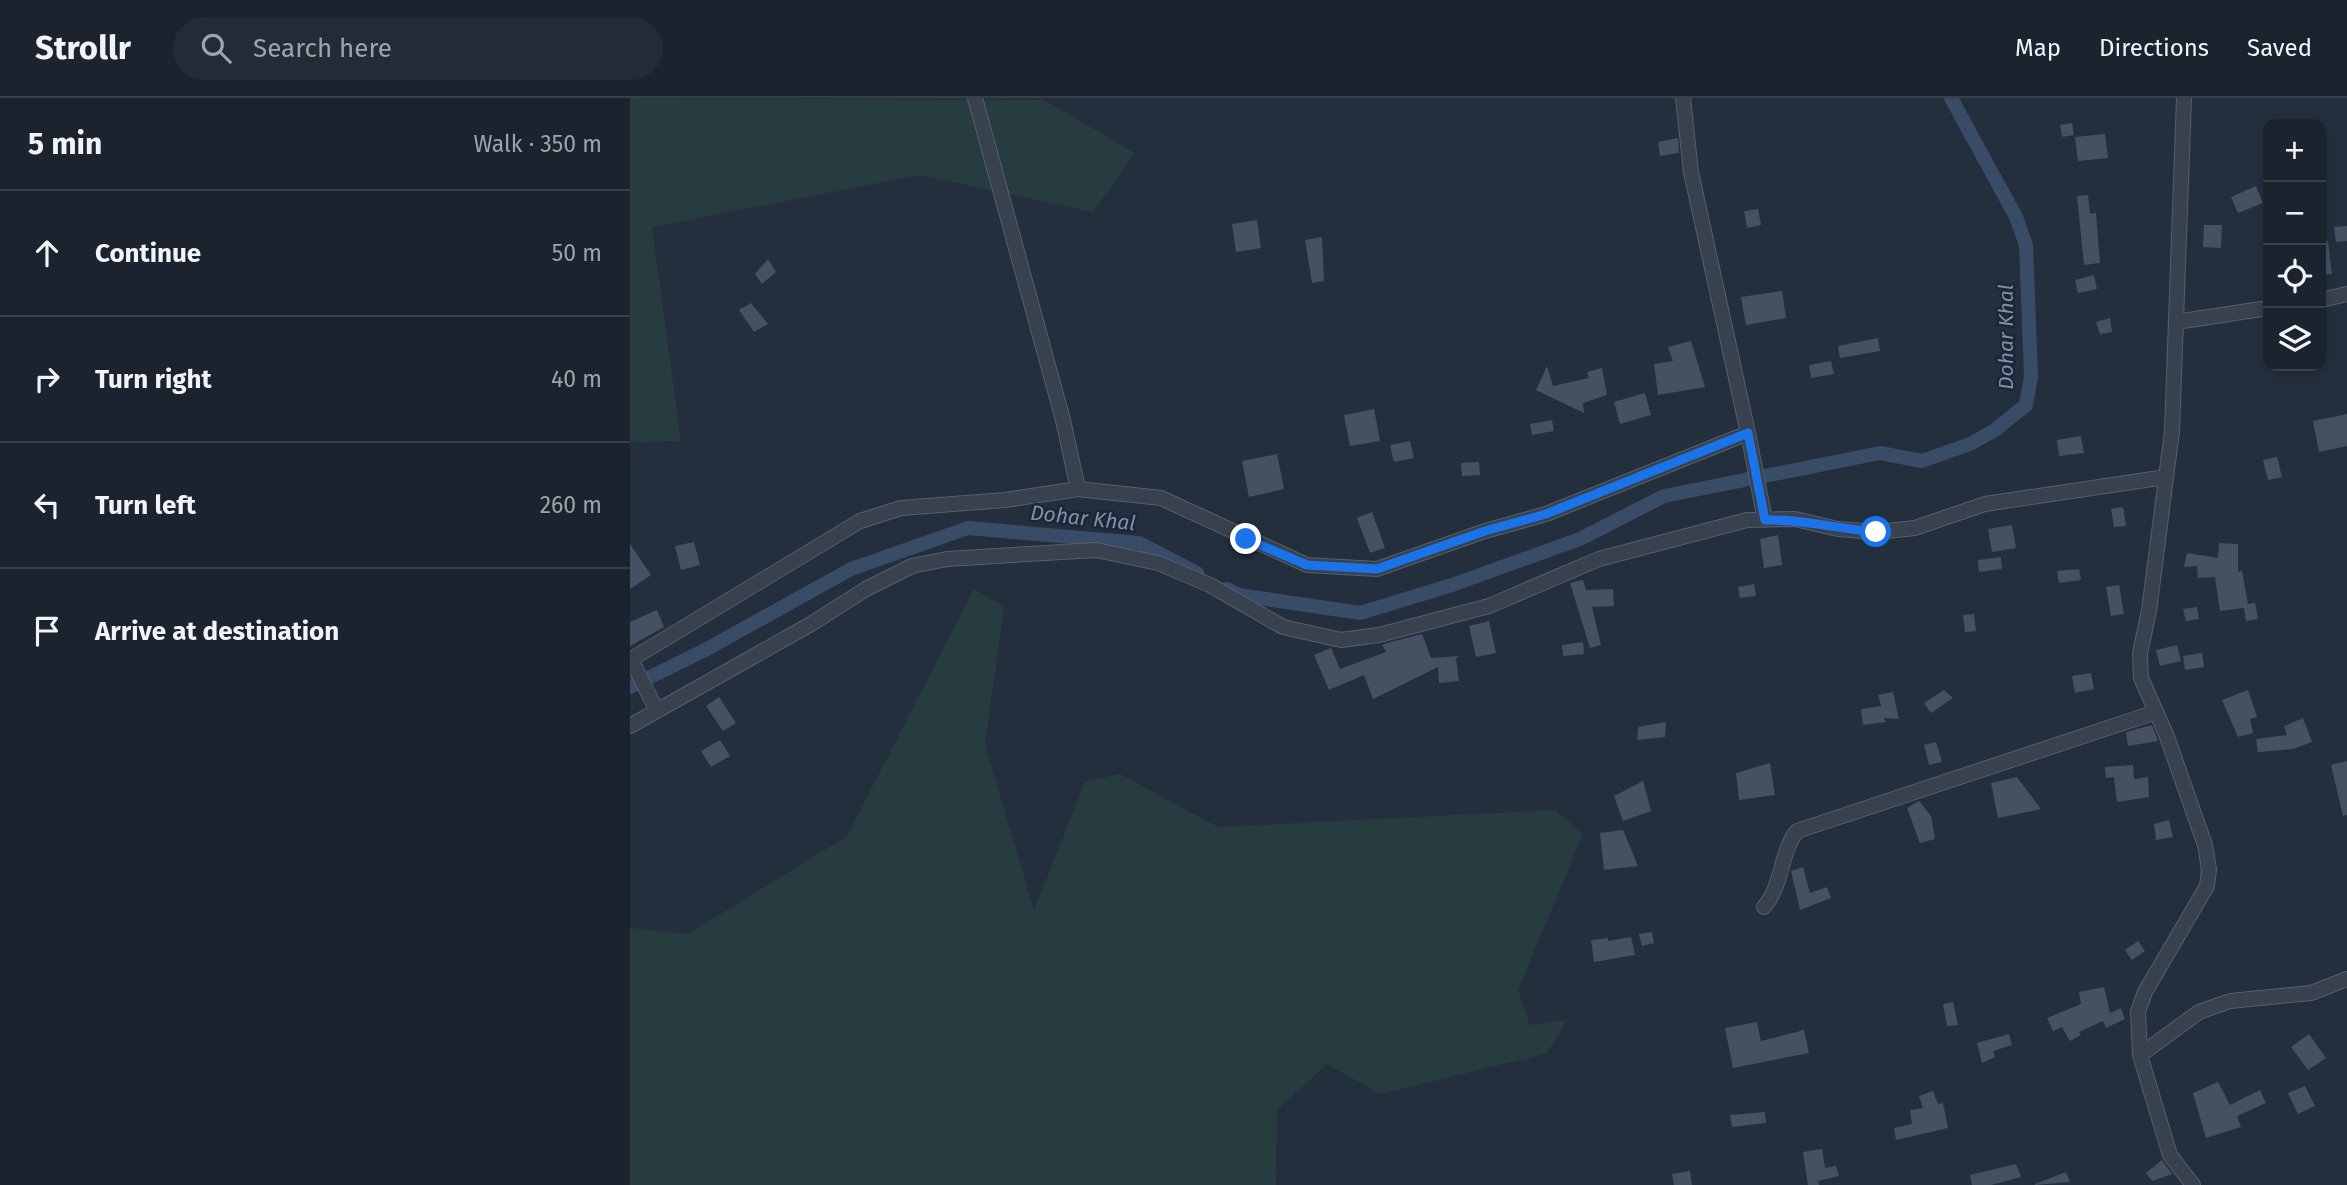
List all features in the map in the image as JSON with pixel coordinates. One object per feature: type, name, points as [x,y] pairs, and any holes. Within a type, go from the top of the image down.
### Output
[{"type":"street","points":[[975,98],[1063,420],[1078,489]]},
{"type":"street","points":[[1683,98],[1691,172],[1765,520]]},
{"type":"street","points":[[2185,98],[2172,431],[2149,611],[2140,653],[2141,678],[2205,845],[2209,869],[2207,886],[2145,992],[2138,1013],[2140,1055],[2170,1155],[2193,1185]]},
{"type":"street","points":[[2326,299],[2347,294]]},
{"type":"street","points":[[2176,322],[2263,309]]},
{"type":"street","points":[[657,711],[632,661],[860,521],[901,508],[1005,500],[1078,489],[1161,498],[1307,565],[1377,569],[1485,531],[1546,514],[1748,433]]},
{"type":"street","points":[[630,726],[811,624],[866,589],[912,566],[947,559],[1096,550],[1158,563],[1210,585],[1283,627],[1341,640],[1379,635],[1489,606],[1599,559],[1734,523],[1795,519],[1838,529],[1889,531],[1915,528],[1984,504],[2166,477]]},
{"type":"street","points":[[1764,907],[1773,897],[1787,844],[1797,831],[2155,712]]},
{"type":"street","points":[[2140,1055],[2199,1012],[2230,1001],[2311,993],[2347,979]]},
{"type":"green space","points":[[630,98],[1044,100],[1135,153],[1093,212],[920,175],[652,227],[681,441],[630,442]]},
{"type":"green space","points":[[974,589],[1004,607],[985,745],[1034,910],[1085,782],[1120,774],[1218,827],[1556,810],[1583,834],[1518,990],[1530,1025],[1568,1019],[1546,1054],[1380,1094],[1327,1064],[1277,1110],[1276,1185],[630,1185],[630,928],[688,934],[847,836]]},
{"type":"building","points":[[2072,123],[2074,135],[2062,137],[2060,125]]},
{"type":"building","points":[[2105,134],[2108,158],[2078,161],[2075,137]]},
{"type":"building","points":[[1678,138],[1679,153],[1660,156],[1658,142]]},
{"type":"building","points":[[2256,186],[2263,203],[2238,213],[2231,197]]},
{"type":"building","points":[[2088,195],[2090,214],[2096,213],[2100,263],[2084,265],[2077,196]]},
{"type":"building","points":[[1758,209],[1761,225],[1747,228],[1744,211]]},
{"type":"building","points":[[1257,220],[1261,248],[1236,252],[1232,224]]},
{"type":"building","points":[[2204,225],[2222,225],[2221,248],[2203,247]]},
{"type":"building","points":[[2347,226],[2347,241],[2336,242],[2334,227]]},
{"type":"building","points":[[1322,237],[1324,281],[1312,283],[1305,240]]},
{"type":"building","points":[[2328,241],[2332,274],[2326,275]]},
{"type":"building","points":[[768,259],[776,272],[762,284],[755,274]]},
{"type":"building","points":[[2094,275],[2097,289],[2078,293],[2075,280]]},
{"type":"building","points":[[1782,291],[1786,318],[1746,325],[1741,297]]},
{"type":"building","points":[[751,303],[768,324],[754,332],[739,310]]},
{"type":"building","points":[[2110,318],[2112,332],[2100,334],[2096,322]]},
{"type":"building","points":[[1878,338],[1880,351],[1840,358],[1838,346]]},
{"type":"building","points":[[1691,341],[1705,387],[1658,395],[1654,364],[1673,361],[1668,347]]},
{"type":"building","points":[[1831,361],[1834,374],[1811,378],[1809,365]]},
{"type":"building","points":[[1547,366],[1553,386],[1589,378],[1587,372],[1602,368],[1607,395],[1583,403],[1584,413],[1536,390]]},
{"type":"building","points":[[1645,393],[1651,415],[1620,424],[1614,402]]},
{"type":"building","points":[[1374,409],[1380,441],[1350,446],[1344,415]]},
{"type":"building","points":[[2347,414],[2347,446],[2319,452],[2313,421]]},
{"type":"building","points":[[1552,420],[1554,431],[1532,435],[1530,424]]},
{"type":"building","points":[[2081,436],[2084,453],[2059,456],[2057,440]]},
{"type":"building","points":[[1410,441],[1414,458],[1394,462],[1390,445]]},
{"type":"building","points":[[1277,454],[1284,489],[1249,497],[1242,461]]},
{"type":"building","points":[[2277,457],[2282,477],[2268,480],[2263,460]]},
{"type":"building","points":[[1479,462],[1480,475],[1462,476],[1461,463]]},
{"type":"building","points":[[2123,507],[2126,526],[2114,527],[2111,509]]},
{"type":"building","points":[[1372,512],[1385,548],[1370,553],[1357,518]]},
{"type":"building","points":[[2012,525],[2016,548],[1992,552],[1988,529]]},
{"type":"building","points":[[1778,535],[1782,565],[1764,568],[1760,539]]},
{"type":"building","points":[[694,542],[700,565],[681,570],[675,546]]},
{"type":"building","points":[[2219,543],[2238,544],[2238,572],[2242,571],[2248,604],[2255,603],[2258,619],[2246,621],[2244,608],[2220,611],[2215,577],[2198,578],[2197,566],[2184,567],[2187,553],[2218,558]]},
{"type":"building","points":[[630,544],[651,575],[630,589]]},
{"type":"building","points":[[2001,557],[2002,569],[1979,572],[1978,560]]},
{"type":"building","points":[[2079,569],[2081,580],[2059,583],[2057,571]]},
{"type":"building","points":[[1583,580],[1586,590],[1613,589],[1614,606],[1592,607],[1601,645],[1590,648],[1570,583]]},
{"type":"building","points":[[1754,584],[1756,596],[1740,598],[1738,587]]},
{"type":"building","points":[[2119,585],[2124,614],[2111,616],[2106,587]]},
{"type":"building","points":[[2197,607],[2199,619],[2186,621],[2183,609]]},
{"type":"building","points":[[657,610],[664,627],[630,646],[630,622]]},
{"type":"building","points":[[1974,614],[1976,631],[1965,632],[1963,615]]},
{"type":"building","points":[[1489,621],[1496,653],[1476,657],[1469,626]]},
{"type":"building","points":[[1422,634],[1431,658],[1460,656],[1456,658],[1459,681],[1439,683],[1438,667],[1373,699],[1364,675],[1329,690],[1314,655],[1331,648],[1340,669],[1386,652],[1382,645]]},
{"type":"building","points":[[1583,642],[1584,654],[1563,656],[1562,645]]},
{"type":"building","points":[[2177,645],[2181,661],[2160,666],[2156,650]]},
{"type":"building","points":[[2202,653],[2204,667],[2185,670],[2183,656]]},
{"type":"building","points":[[2091,673],[2094,689],[2075,693],[2072,676]]},
{"type":"building","points":[[1944,690],[1953,698],[1931,713],[1924,703]]},
{"type":"building","points":[[2248,690],[2257,717],[2250,719],[2253,733],[2238,737],[2222,700]]},
{"type":"building","points":[[1893,692],[1899,719],[1884,718],[1886,722],[1863,725],[1861,709],[1881,706],[1878,695]]},
{"type":"building","points":[[719,697],[736,723],[723,731],[706,706]]},
{"type":"building","points":[[2303,718],[2312,742],[2293,749],[2258,752],[2256,739],[2287,735],[2284,726]]},
{"type":"building","points":[[1666,722],[1665,737],[1637,740],[1638,727]]},
{"type":"building","points":[[2152,725],[2158,741],[2128,746],[2126,732]]},
{"type":"building","points":[[720,740],[730,756],[711,767],[701,751]]},
{"type":"building","points":[[1936,742],[1942,762],[1929,765],[1924,745]]},
{"type":"building","points":[[2347,761],[2347,815],[2343,816],[2331,765]]},
{"type":"building","points":[[1770,763],[1775,795],[1739,800],[1736,773]]},
{"type":"building","points":[[2133,765],[2134,779],[2148,777],[2149,797],[2117,802],[2114,777],[2106,778],[2105,767]]},
{"type":"building","points":[[2017,777],[2041,809],[1998,818],[1991,783]]},
{"type":"building","points":[[1643,781],[1651,811],[1623,821],[1614,796]]},
{"type":"building","points":[[1919,801],[1931,816],[1935,839],[1920,843],[1907,808]]},
{"type":"building","points":[[2169,820],[2173,837],[2156,840],[2154,824]]},
{"type":"building","points":[[1623,830],[1638,866],[1604,870],[1600,833]]},
{"type":"building","points":[[1803,867],[1810,893],[1827,887],[1831,898],[1800,910],[1791,871]]},
{"type":"building","points":[[1652,932],[1654,943],[1642,946],[1639,934]]},
{"type":"building","points":[[1631,937],[1635,955],[1594,962],[1591,940],[1608,938],[1608,941]]},
{"type":"building","points":[[2138,941],[2145,951],[2132,960],[2125,950]]},
{"type":"building","points":[[2104,987],[2110,1013],[2121,1008],[2125,1019],[2106,1028],[2103,1021],[2079,1032],[2081,1035],[2070,1041],[2062,1027],[2053,1031],[2047,1018],[2081,1004],[2079,992]]},
{"type":"building","points":[[1953,1002],[1958,1025],[1947,1026],[1943,1004]]},
{"type":"building","points":[[1757,1022],[1761,1041],[1804,1030],[1809,1053],[1733,1068],[1725,1028]]},
{"type":"building","points":[[2009,1034],[2012,1045],[1993,1051],[1995,1057],[1982,1063],[1977,1043]]},
{"type":"building","points":[[2309,1034],[2326,1058],[2308,1070],[2291,1047]]},
{"type":"building","points":[[2218,1082],[2230,1105],[2260,1090],[2266,1103],[2237,1116],[2241,1127],[2206,1138],[2193,1093]]},
{"type":"building","points":[[2305,1086],[2315,1106],[2298,1114],[2288,1093]]},
{"type":"building","points":[[1933,1091],[1938,1104],[1943,1103],[1948,1128],[1896,1140],[1894,1128],[1912,1124],[1910,1110],[1923,1108],[1919,1096]]},
{"type":"building","points":[[1765,1112],[1766,1123],[1732,1127],[1730,1115]]},
{"type":"building","points":[[1822,1149],[1825,1168],[1836,1166],[1839,1176],[1818,1181],[1819,1185],[1808,1185],[1803,1152]]},
{"type":"building","points":[[2162,1160],[2172,1174],[2152,1181],[2146,1173]]},
{"type":"building","points":[[2016,1164],[2021,1177],[1991,1185],[1972,1185],[1970,1175]]},
{"type":"building","points":[[1690,1171],[1692,1185],[1674,1185],[1672,1174]]},
{"type":"building","points":[[2066,1172],[2070,1182],[2035,1185],[2035,1184]]},
{"type":"waterway","name":"Dohar Khal","points":[[1227,589],[1239,595],[1360,613],[1452,585],[1580,539],[1664,496],[1880,453],[1922,461],[1970,444],[1995,430],[2026,405],[2031,376],[2026,245],[2016,217],[1951,98]]},
{"type":"waterway","name":"Dohar Khal","points":[[630,687],[707,649],[851,569],[968,528],[1139,543],[1197,573]]},
{"type":"route","points":[[1246,539],[1307,565],[1377,569],[1485,531],[1546,514],[1699,450],[1748,433],[1765,520],[1795,519],[1838,529],[1876,532]]}]
